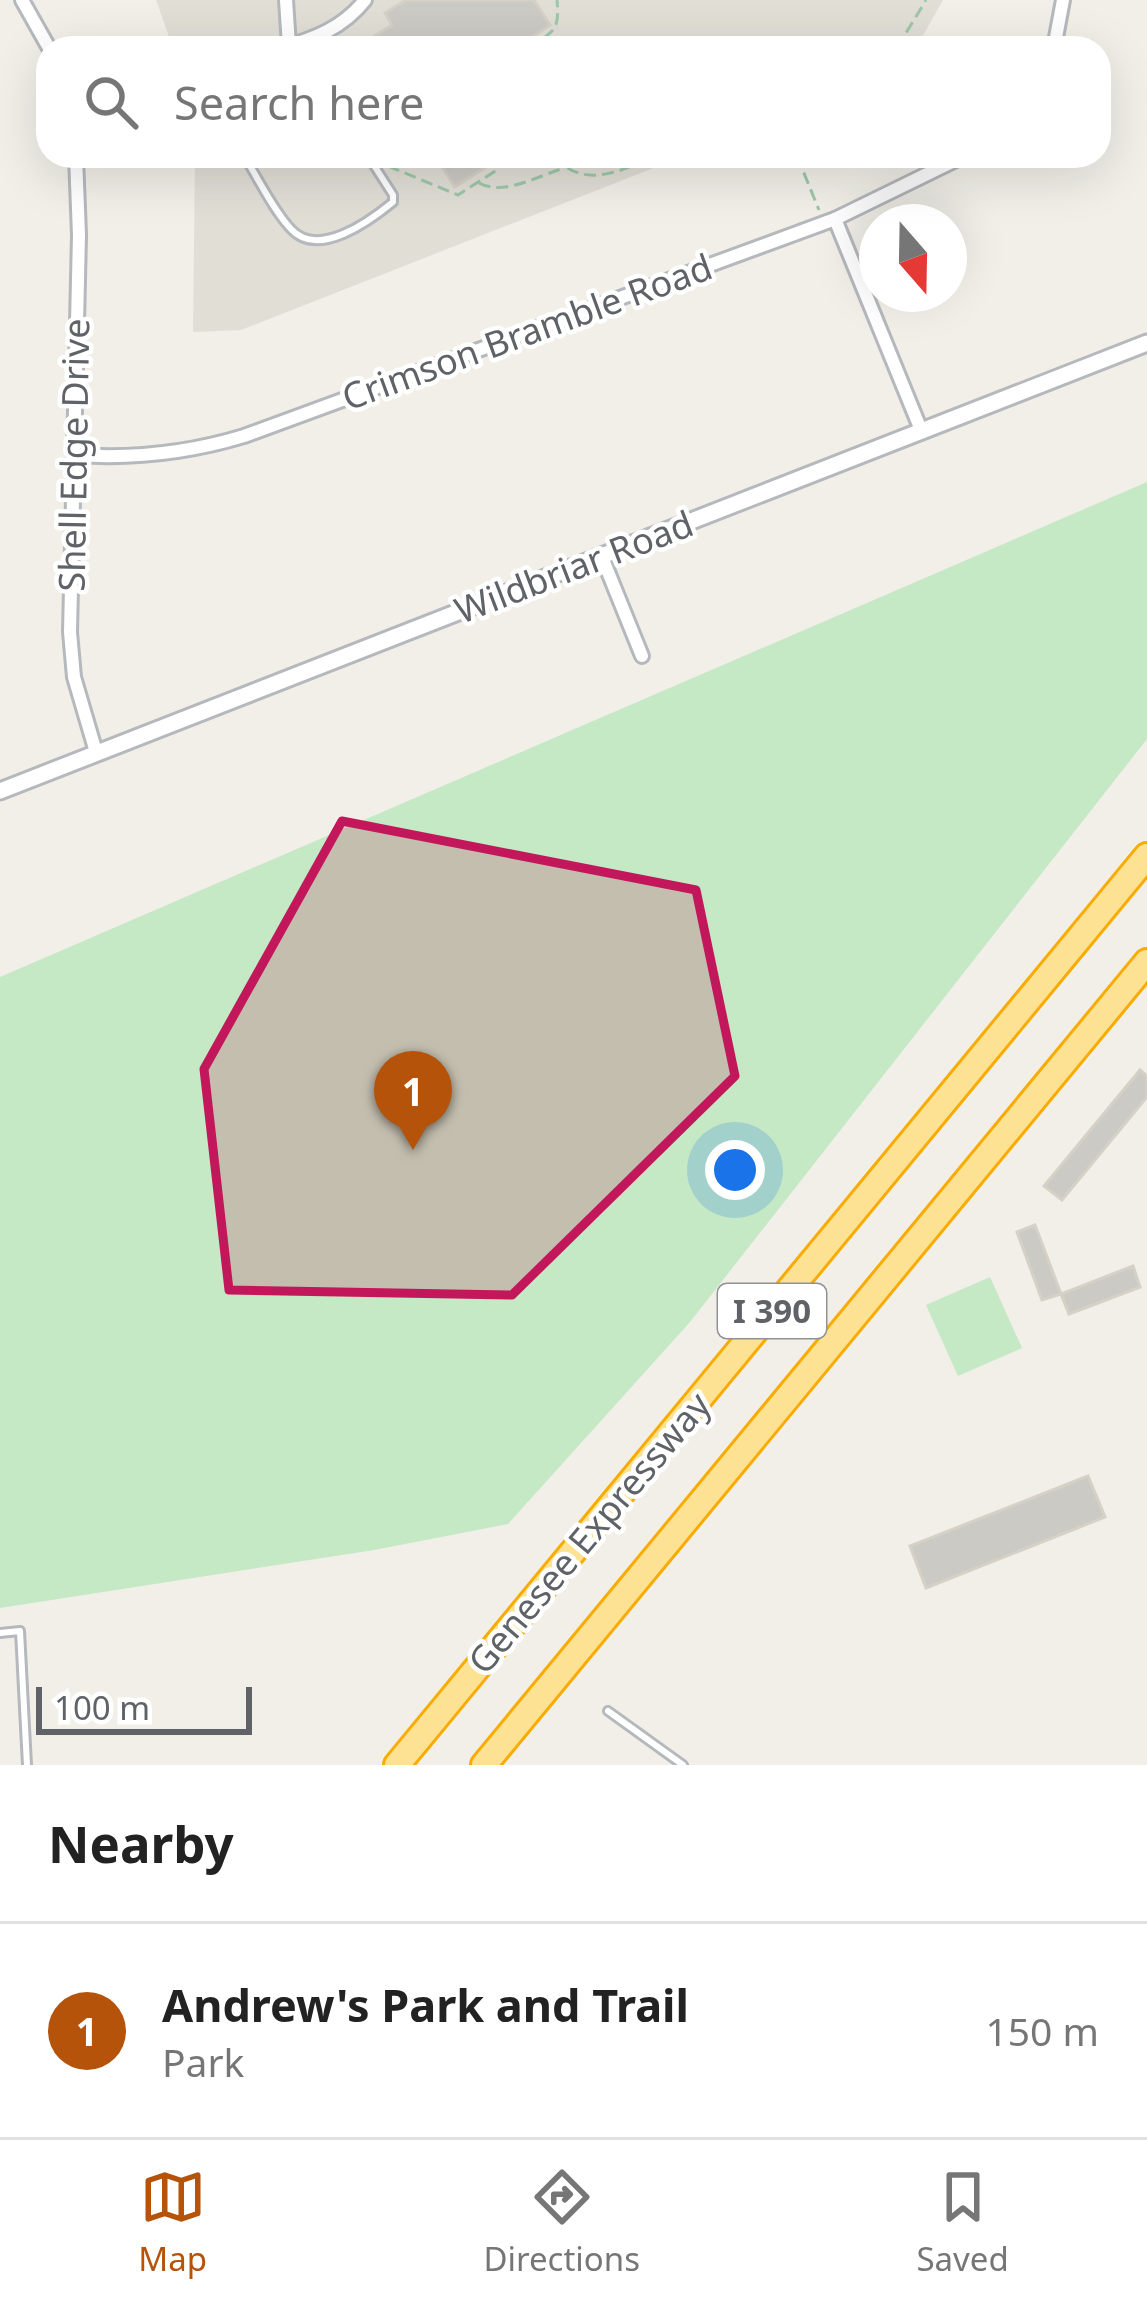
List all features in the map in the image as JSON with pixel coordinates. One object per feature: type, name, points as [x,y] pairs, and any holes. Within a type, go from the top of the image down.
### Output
[{"type":"highway","name":"Genesee Expressway","points":[[397,1765],[1147,856]]},
{"type":"highway","name":"Genesee Expressway","points":[[484,1765],[1147,962]]},
{"type":"street","points":[[22,0],[42,36]]},
{"type":"street","points":[[285,36],[286,0]]},
{"type":"street","points":[[319,36],[347,20],[364,0]]},
{"type":"street","points":[[1056,36],[1063,0]]},
{"type":"street","name":"Shell Edge Drive","points":[[76,168],[70,632],[74,677],[96,752]]},
{"type":"street","name":"Crimson Bramble Road","points":[[76,455],[146,456],[244,436],[830,221],[939,168]]},
{"type":"street","points":[[830,221],[921,430]]},
{"type":"street","name":"Wildbriar Road","points":[[0,791],[1147,343]]},
{"type":"street","points":[[602,557],[642,656]]},
{"type":"lane","points":[[252,168],[292,231],[320,241],[356,226],[393,202],[376,168]]},
{"type":"lane","points":[[0,1633],[20,1631],[27,1765]]},
{"type":"lane","points":[[608,1711],[683,1765]]},
{"type":"path","points":[[546,36],[559,21],[557,0]]},
{"type":"path","points":[[904,36],[926,0]]},
{"type":"path","points":[[395,168],[458,195],[498,168]]},
{"type":"path","points":[[478,182],[498,190],[561,168]]},
{"type":"path","points":[[566,168],[581,175],[606,176],[626,168]]},
{"type":"path","points":[[803,168],[830,221]]},
{"type":"highlighted area","points":[[342,821],[696,890],[735,1076],[512,1295],[229,1290],[204,1069]]},
{"type":"shaded area","points":[[156,0],[943,0],[923,36],[169,36]]},
{"type":"shaded area","points":[[195,168],[653,168],[241,330],[193,332]]},
{"type":"green space","points":[[1147,482],[1147,739],[690,1322],[508,1524],[374,1550],[0,1608],[0,977]]},
{"type":"green space","points":[[990,1277],[1022,1348],[958,1376],[926,1305]]},
{"type":"building","points":[[406,0],[534,0],[550,25],[533,36],[374,36],[392,25],[385,13]]},
{"type":"building","points":[[443,168],[484,168],[455,187]]},
{"type":"building","points":[[1140,1070],[1147,1076],[1147,1097],[1062,1200],[1044,1186]]},
{"type":"building","points":[[1035,1225],[1061,1294],[1042,1300],[1017,1232]]},
{"type":"building","points":[[1133,1266],[1140,1287],[1069,1314],[1061,1294]]},
{"type":"building","points":[[1088,1476],[1105,1517],[926,1588],[910,1546]]},
{"type":"place","name":"Andrew's Park and Trail","points":[[413,1150]]}]
